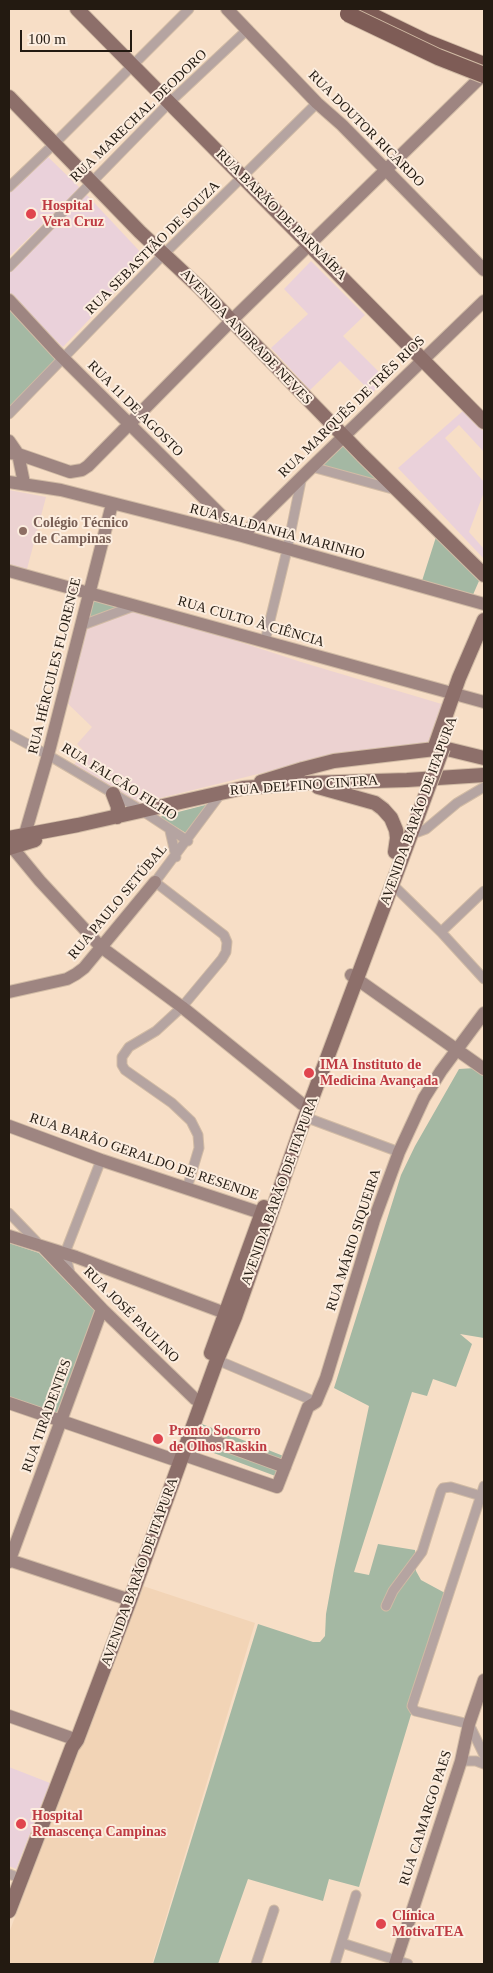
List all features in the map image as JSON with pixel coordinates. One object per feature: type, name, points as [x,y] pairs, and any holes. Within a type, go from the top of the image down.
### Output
[{"type":"highway","points":[[348,10],[484,65]]},
{"type":"highway","points":[[348,10],[438,57],[484,74]]},
{"type":"main road","name":"RUA BARÃO DE PARNAÍBA","points":[[77,9],[484,422]]},
{"type":"main road","name":"AVENIDA ANDRADE NEVES","points":[[9,96],[91,181],[484,575]]},
{"type":"main road","name":"AVENIDA BARÃO DE ITAPURA","points":[[178,1457],[192,1432],[199,1401],[225,1313],[266,1215],[354,977],[392,885],[457,695],[481,643],[482,627]]},
{"type":"main road","points":[[298,780],[334,761],[439,748],[484,758]]},
{"type":"main road","name":"RUA DELFINO CINTRA","points":[[10,844],[25,834],[117,817],[243,788],[298,780],[408,780],[484,775]]},
{"type":"main road","points":[[298,780],[375,804],[382,809],[391,818],[396,830],[395,852]]},
{"type":"main road","points":[[113,794],[118,807],[117,817]]},
{"type":"main road","name":"AVENIDA BARÃO DE ITAPURA","points":[[354,977],[395,852],[412,824]]},
{"type":"main road","points":[[10,844],[78,825]]},
{"type":"main road","name":"AVENIDA BARÃO DE ITAPURA","points":[[9,1910],[14,1876],[74,1742],[199,1401],[235,1317],[266,1215]]},
{"type":"street","points":[[9,187],[189,9]]},
{"type":"street","name":"RUA DOUTOR RICARDO","points":[[227,9],[317,103],[342,125],[484,270]]},
{"type":"street","name":"RUA MARECHAL DEODORO","points":[[9,267],[170,102],[248,30]]},
{"type":"street","points":[[13,453],[70,472],[82,470],[484,74]]},
{"type":"street","points":[[465,92],[484,89]]},
{"type":"street","name":"RUA SEBASTIÃO DE SOUZA","points":[[9,414],[164,254],[317,103]]},
{"type":"street","name":"RUA 11 DE AGOSTO","points":[[9,300],[129,424],[242,536]]},
{"type":"street","name":"RUA MARQUÊS DE TRÊS RIOS","points":[[242,536],[484,301]]},
{"type":"street","points":[[9,441],[24,483]]},
{"type":"street","points":[[265,641],[307,471],[400,491]]},
{"type":"street","name":"RUA SALDANHA MARINHO","points":[[9,482],[61,490],[242,536],[484,604]]},
{"type":"street","name":"RUA HÉRCULES FLORENCE","points":[[25,834],[48,754],[112,504]]},
{"type":"street","name":"RUA CULTO À CIÊNCIA","points":[[9,571],[484,702]]},
{"type":"street","points":[[80,626],[135,605]]},
{"type":"street","name":"RUA FALCÃO FILHO","points":[[9,734],[48,754],[141,810],[170,831],[188,841]]},
{"type":"street","points":[[412,824],[418,832],[426,829],[457,803],[484,787]]},
{"type":"street","name":"RUA PAULO SETÚBAL","points":[[9,992],[67,979],[84,968],[176,857],[222,792]]},
{"type":"street","points":[[170,831],[176,857]]},
{"type":"street","points":[[10,844],[40,881],[101,947],[182,1007],[304,1111],[398,1152]]},
{"type":"street","points":[[155,882],[224,935],[227,942],[222,959],[182,1007],[156,1030],[129,1047],[122,1057],[122,1064],[125,1070],[172,1103],[191,1121],[198,1135],[199,1148],[187,1188]]},
{"type":"street","points":[[392,885],[441,932],[484,979]]},
{"type":"street","points":[[441,932],[484,891]]},
{"type":"street","points":[[354,977],[484,1069]]},
{"type":"street","name":"RUA MÁRIO SIQUEIRA","points":[[178,1457],[277,1487],[308,1407],[316,1402],[336,1347],[374,1220],[398,1152],[424,1098],[456,1049],[484,1012]]},
{"type":"street","name":"RUA BARÃO GERALDO DE RESENDE","points":[[9,1126],[101,1160],[266,1215]]},
{"type":"street","points":[[71,1276],[65,1253],[101,1160]]},
{"type":"street","name":"RUA JOSÉ PAULINO","points":[[9,1213],[102,1309],[199,1401]]},
{"type":"street","points":[[9,1236],[38,1243],[225,1313]]},
{"type":"street","name":"RUA TIRADENTES","points":[[9,1561],[102,1309]]},
{"type":"street","points":[[217,1360],[316,1402]]},
{"type":"street","points":[[9,1403],[61,1422],[178,1457]]},
{"type":"street","points":[[192,1432],[285,1467]]},
{"type":"street","points":[[484,1486],[412,1706],[416,1711],[469,1724],[484,1755]]},
{"type":"street","points":[[386,1606],[393,1591],[422,1552],[440,1491],[443,1488],[450,1488],[481,1496]]},
{"type":"street","points":[[9,1561],[126,1599]]},
{"type":"street","name":"RUA CAMARGO PAES","points":[[400,1963],[461,1761],[469,1724],[484,1680]]},
{"type":"street","points":[[9,1716],[74,1742]]},
{"type":"street","points":[[461,1761],[476,1761],[484,1764]]},
{"type":"street","points":[[335,1964],[356,1895]]},
{"type":"street","points":[[256,1964],[274,1910]]},
{"type":"street","points":[[342,1943],[400,1963]]},
{"type":"shaded area","name":"Hospital Vera Cruz","points":[[46,155],[80,188],[9,257],[9,190]]},
{"type":"shaded area","points":[[85,193],[147,259],[63,347],[9,296],[9,271]]},
{"type":"shaded area","points":[[311,261],[365,315],[343,336],[387,380],[372,393],[340,361],[310,390],[271,348],[308,314],[284,289]]},
{"type":"shaded area","points":[[464,410],[484,432],[484,452],[459,425],[445,438],[484,482],[484,492],[469,532],[484,549],[484,559],[398,468]]},
{"type":"shaded area","name":"Colégio Técnico de Campinas","points":[[9,490],[46,497],[27,569],[9,564]]},
{"type":"shaded area","points":[[136,608],[301,662],[445,705],[427,744],[323,758],[136,804],[73,765],[86,753],[77,744],[92,727],[63,699],[82,628]]},
{"type":"shaded area","points":[[140,1585],[255,1623],[152,1964],[9,1964],[9,1933]]},
{"type":"shaded area","name":"Hospital Renascença Campinas","points":[[9,1767],[50,1783],[16,1869],[9,1866]]},
{"type":"green space","points":[[9,300],[64,358],[9,410]]},
{"type":"green space","points":[[343,442],[382,482],[317,465]]},
{"type":"green space","points":[[436,537],[479,581],[472,597],[421,584]]},
{"type":"green space","points":[[93,598],[124,605],[86,624]]},
{"type":"green space","points":[[209,804],[186,833],[159,817]]},
{"type":"green space","points":[[475,1068],[484,1074],[484,1338],[460,1334],[472,1344],[456,1387],[433,1379],[427,1396],[412,1392],[354,1572],[369,1575],[378,1544],[415,1550],[416,1571],[421,1580],[445,1593],[413,1708],[359,1887],[329,1879],[323,1901],[248,1879],[218,1964],[153,1964],[258,1624],[313,1642],[320,1642],[325,1636],[326,1614],[334,1570],[369,1406],[334,1388],[401,1175],[415,1146],[459,1069]]},
{"type":"green space","points":[[9,1243],[39,1253],[95,1311],[58,1415],[9,1397]]},
{"type":"green space","points":[[202,1424],[286,1457],[278,1477],[195,1446]]},
{"type":"place","name":"Hospital Vera Cruz","points":[[31,214]]},
{"type":"place","name":"Colégio Técnico de Campinas","points":[[23,531]]},
{"type":"place","name":"IMA Instituto de Medicina Avançada","points":[[309,1073]]},
{"type":"place","name":"Pronto Socorro de Olhos Raskin","points":[[158,1439]]},
{"type":"place","name":"Hospital Renascença Campinas","points":[[21,1824]]},
{"type":"place","name":"Clínica MotivaTEA","points":[[381,1924]]}]
